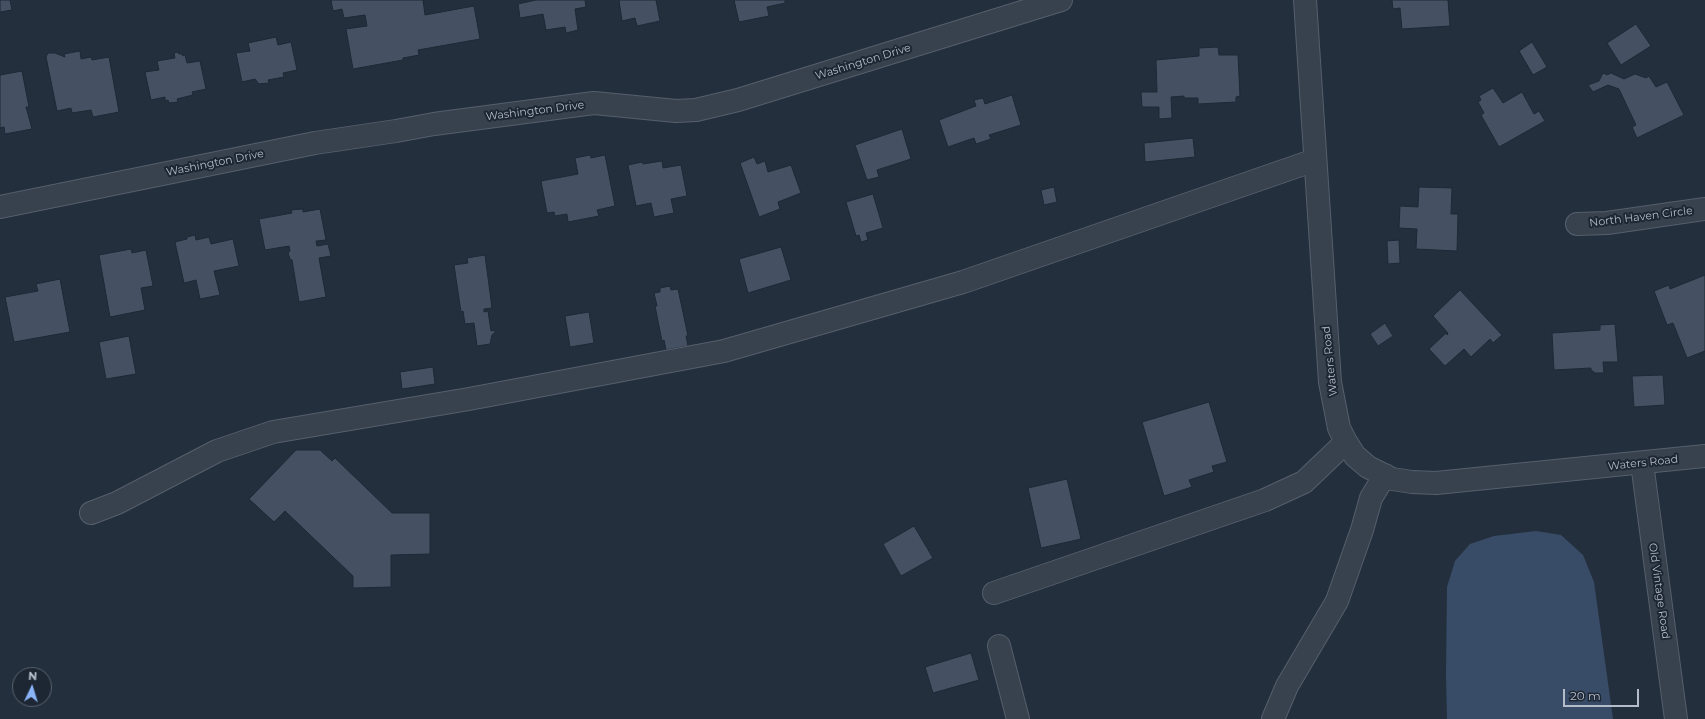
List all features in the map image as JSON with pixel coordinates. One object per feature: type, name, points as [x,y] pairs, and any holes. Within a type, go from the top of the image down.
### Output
[{"type":"street","name":"Washington Drive","points":[[0,206],[315,143],[434,124],[594,103],[676,111],[696,110],[738,100],[1061,0]]},
{"type":"street","name":"Waters Road","points":[[1305,0],[1330,382],[1339,428],[1355,456],[1368,467],[1392,479],[1436,483],[1705,456]]},
{"type":"street","points":[[91,513],[117,503],[217,451],[273,432],[469,399],[724,351],[963,282],[1315,160]]},
{"type":"street","name":"North Haven Circle","points":[[1577,224],[1607,223],[1705,209]]},
{"type":"street","points":[[994,592],[1265,500],[1304,482],[1346,442]]},
{"type":"street","name":"Old Vintage Road","points":[[1642,463],[1676,719]]},
{"type":"street","points":[[1273,719],[1287,686],[1337,601],[1362,530],[1371,498],[1385,475]]},
{"type":"street","points":[[998,646],[1018,719]]},
{"type":"water","points":[[1536,531],[1561,535],[1583,555],[1594,582],[1613,719],[1447,719],[1447,587],[1455,561],[1470,544],[1494,536]]},
{"type":"building","points":[[0,0],[10,0],[12,10],[0,12]]},
{"type":"building","points":[[331,0],[423,0],[425,15],[474,6],[480,39],[418,50],[419,55],[403,58],[403,60],[353,69],[346,29],[367,26],[365,15],[344,18],[342,9],[333,11]]},
{"type":"building","points":[[536,0],[585,0],[586,7],[575,9],[578,30],[566,33],[565,27],[546,30],[543,14],[520,18],[518,4]]},
{"type":"building","points":[[619,0],[656,0],[660,21],[637,26],[635,18],[622,21]]},
{"type":"building","points":[[734,0],[785,0],[785,3],[767,7],[769,16],[739,22]]},
{"type":"building","points":[[1392,0],[1448,0],[1450,26],[1402,29],[1400,8],[1393,9]]},
{"type":"building","points":[[1636,24],[1651,46],[1621,65],[1607,43]]},
{"type":"building","points":[[276,37],[278,45],[291,42],[297,70],[283,73],[284,77],[268,80],[269,83],[259,84],[255,79],[242,82],[236,53],[250,51],[248,43]]},
{"type":"building","points":[[1532,42],[1547,67],[1533,75],[1519,51]]},
{"type":"building","points":[[1218,47],[1219,55],[1238,55],[1240,96],[1236,97],[1236,102],[1198,104],[1198,98],[1184,98],[1184,96],[1171,97],[1172,118],[1159,119],[1159,107],[1142,107],[1141,92],[1157,92],[1156,60],[1199,56],[1199,48]]},
{"type":"building","points":[[80,51],[81,59],[91,57],[92,60],[109,57],[119,112],[93,117],[91,110],[72,113],[71,108],[57,111],[46,57],[48,53],[55,53],[65,57],[64,54]]},
{"type":"building","points":[[178,52],[183,56],[185,55],[187,63],[200,61],[206,89],[192,92],[193,95],[177,99],[178,102],[169,103],[168,100],[165,101],[165,97],[151,100],[145,72],[159,70],[157,61],[175,58],[174,53]]},
{"type":"building","points":[[22,71],[29,107],[26,107],[32,129],[5,134],[4,127],[0,128],[0,75]]},
{"type":"building","points":[[1603,73],[1607,75],[1611,73],[1624,79],[1635,74],[1646,78],[1649,76],[1656,87],[1667,82],[1684,115],[1637,138],[1632,127],[1636,125],[1619,89],[1608,85],[1593,92],[1588,85],[1599,81]]},
{"type":"building","points":[[1493,88],[1503,103],[1522,92],[1534,114],[1539,111],[1545,121],[1499,147],[1481,115],[1484,113],[1478,102],[1481,100],[1479,96]]},
{"type":"building","points":[[1012,95],[1021,125],[989,135],[991,139],[976,144],[974,138],[948,147],[939,120],[976,106],[974,100],[983,98],[985,104]]},
{"type":"building","points":[[902,129],[911,159],[877,170],[879,177],[867,180],[855,145]]},
{"type":"building","points":[[1193,138],[1195,157],[1145,162],[1144,143]]},
{"type":"building","points":[[590,155],[591,158],[605,155],[615,206],[597,210],[599,216],[568,222],[567,214],[555,216],[554,212],[547,213],[541,181],[578,174],[575,158]]},
{"type":"building","points":[[754,157],[757,164],[765,161],[768,172],[791,165],[801,193],[778,202],[780,209],[759,217],[740,163]]},
{"type":"building","points":[[662,161],[663,168],[681,165],[687,196],[671,199],[674,213],[654,217],[651,203],[636,206],[628,165],[642,162],[643,164]]},
{"type":"building","points":[[1054,187],[1057,202],[1044,205],[1041,190]]},
{"type":"building","points":[[1419,187],[1452,188],[1451,214],[1458,214],[1457,251],[1416,249],[1417,229],[1399,228],[1400,206],[1418,207]]},
{"type":"building","points":[[873,194],[883,228],[866,233],[868,240],[861,242],[859,235],[856,236],[846,202]]},
{"type":"building","points":[[303,209],[303,212],[320,209],[326,240],[316,241],[317,246],[328,244],[331,256],[319,258],[326,297],[299,302],[292,260],[290,259],[288,253],[290,251],[289,246],[265,250],[259,219],[292,213],[291,210]]},
{"type":"building","points":[[195,235],[196,240],[209,237],[211,244],[233,239],[239,266],[214,271],[220,295],[200,299],[196,280],[184,283],[175,242]]},
{"type":"building","points":[[1399,240],[1400,263],[1388,264],[1387,241]]},
{"type":"building","points":[[781,247],[791,280],[748,293],[739,259]]},
{"type":"building","points":[[131,249],[132,253],[146,250],[153,286],[141,288],[145,310],[110,317],[99,255]]},
{"type":"building","points":[[485,255],[492,308],[484,309],[484,312],[488,311],[491,331],[495,330],[495,332],[492,335],[490,344],[477,346],[474,323],[465,324],[463,311],[461,312],[454,265],[468,263],[467,258]]},
{"type":"building","points":[[1705,275],[1705,351],[1687,358],[1673,323],[1667,325],[1654,291],[1669,285],[1670,289]]},
{"type":"building","points":[[60,279],[70,332],[14,342],[5,297],[38,291],[36,284]]},
{"type":"building","points":[[670,286],[671,290],[678,289],[688,336],[686,336],[688,346],[666,350],[664,340],[662,341],[654,293],[660,292],[660,288]]},
{"type":"building","points":[[1460,290],[1502,335],[1493,343],[1490,339],[1471,357],[1464,349],[1445,366],[1429,349],[1446,333],[1447,335],[1448,333],[1433,316]]},
{"type":"building","points":[[589,312],[594,343],[570,347],[565,316]]},
{"type":"building","points":[[1385,323],[1393,336],[1378,346],[1370,334]]},
{"type":"building","points":[[1615,324],[1618,362],[1603,362],[1604,373],[1595,373],[1591,370],[1591,368],[1554,370],[1552,333],[1600,330],[1600,325]]},
{"type":"building","points":[[129,336],[136,374],[106,379],[99,342]]},
{"type":"building","points":[[433,367],[435,384],[402,389],[400,372]]},
{"type":"building","points":[[1663,375],[1665,405],[1634,407],[1632,376]]},
{"type":"building","points":[[1209,402],[1227,462],[1212,466],[1214,472],[1189,480],[1192,487],[1164,496],[1142,422]]},
{"type":"building","points":[[296,450],[320,450],[332,461],[335,458],[392,513],[430,513],[430,554],[391,555],[391,587],[353,588],[353,576],[285,511],[274,522],[249,499]]},
{"type":"building","points":[[1067,479],[1081,539],[1041,548],[1028,488]]},
{"type":"building","points":[[914,526],[933,558],[901,576],[883,544]]},
{"type":"building","points":[[971,653],[979,680],[933,693],[925,667]]}]
